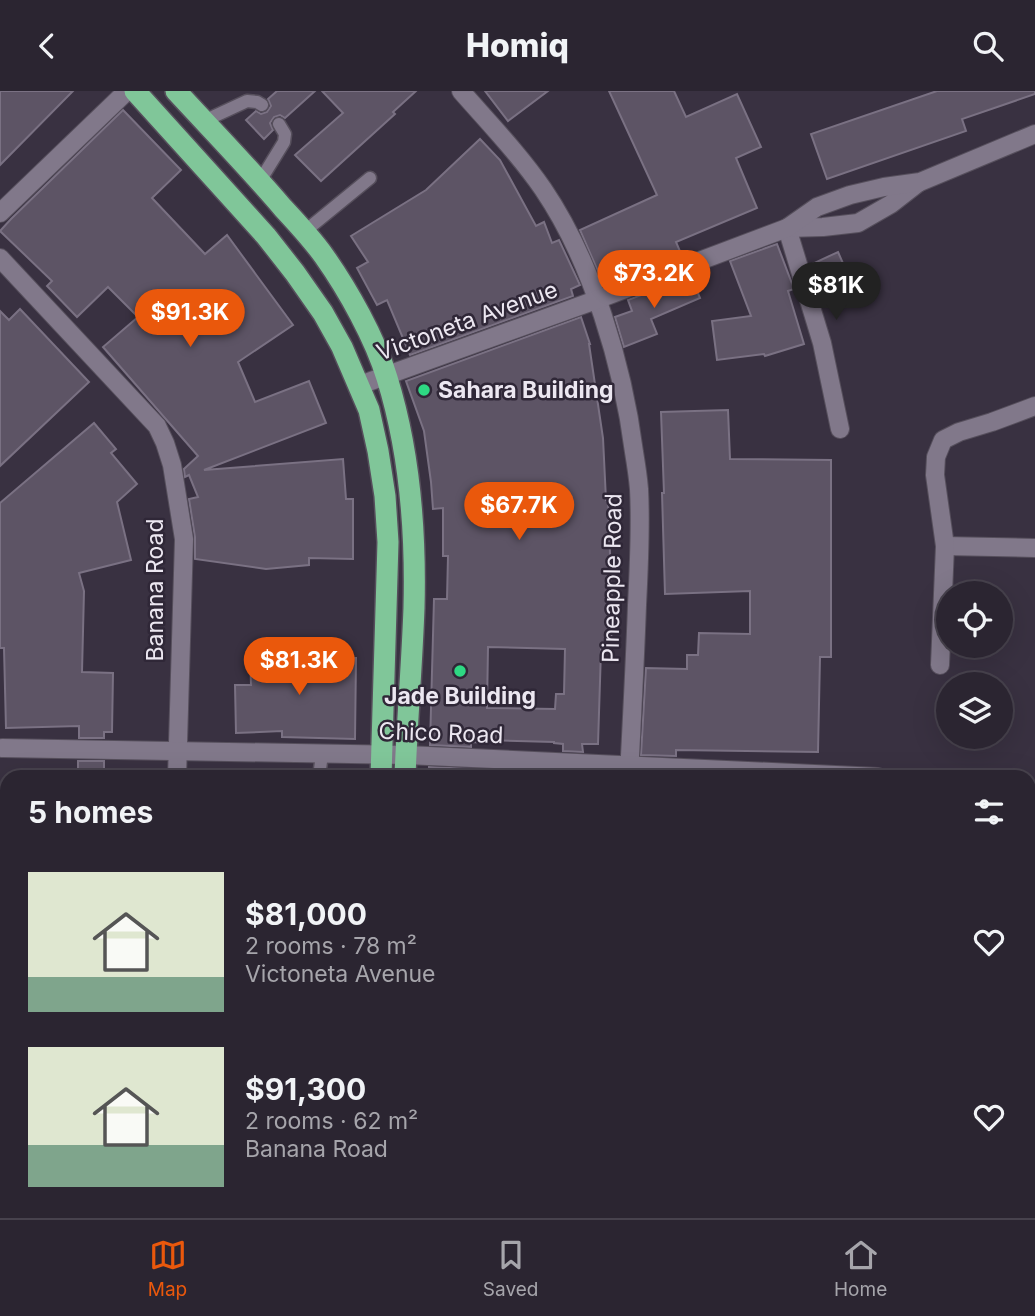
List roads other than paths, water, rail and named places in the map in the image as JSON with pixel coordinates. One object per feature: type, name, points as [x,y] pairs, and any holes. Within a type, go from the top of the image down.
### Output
[{"type":"highway","points":[[135,91],[266,236],[295,273],[323,313],[348,357],[360,385],[369,410],[378,451],[388,541],[381,770]]},
{"type":"highway","points":[[176,91],[260,181],[324,256],[351,300],[387,376],[403,446],[413,541],[414,605],[405,770]]},
{"type":"street","points":[[0,213],[127,91]]},
{"type":"street","name":"Pineapple Road","points":[[461,91],[511,147],[543,189],[567,231],[611,340],[630,423],[639,487],[639,561],[629,770]]},
{"type":"street","name":"Victoneta Avenue","points":[[787,228],[859,223],[920,182],[1035,134]]},
{"type":"street","name":"Victoneta Avenue","points":[[360,385],[787,228],[817,207],[850,195],[920,182]]},
{"type":"street","points":[[787,228],[822,343],[840,429]]},
{"type":"street","name":"Banana Road","points":[[0,258],[157,426],[165,443],[172,465],[184,539],[177,770]]},
{"type":"street","points":[[940,665],[945,545],[935,475],[936,457],[943,440],[1035,406]]},
{"type":"street","points":[[945,545],[1035,548]]},
{"type":"street","name":"Chico Road","points":[[1,747],[406,755],[615,770]]},
{"type":"lane","points":[[204,121],[247,101],[262,105]]},
{"type":"lane","points":[[260,181],[284,142],[285,134],[279,124]]},
{"type":"lane","points":[[303,232],[370,178]]},
{"type":"lane","points":[[320,770],[322,754]]},
{"type":"place","name":"Sahara Building","points":[[424,390]]},
{"type":"place","name":"Jade Building","points":[[460,671]]}]
